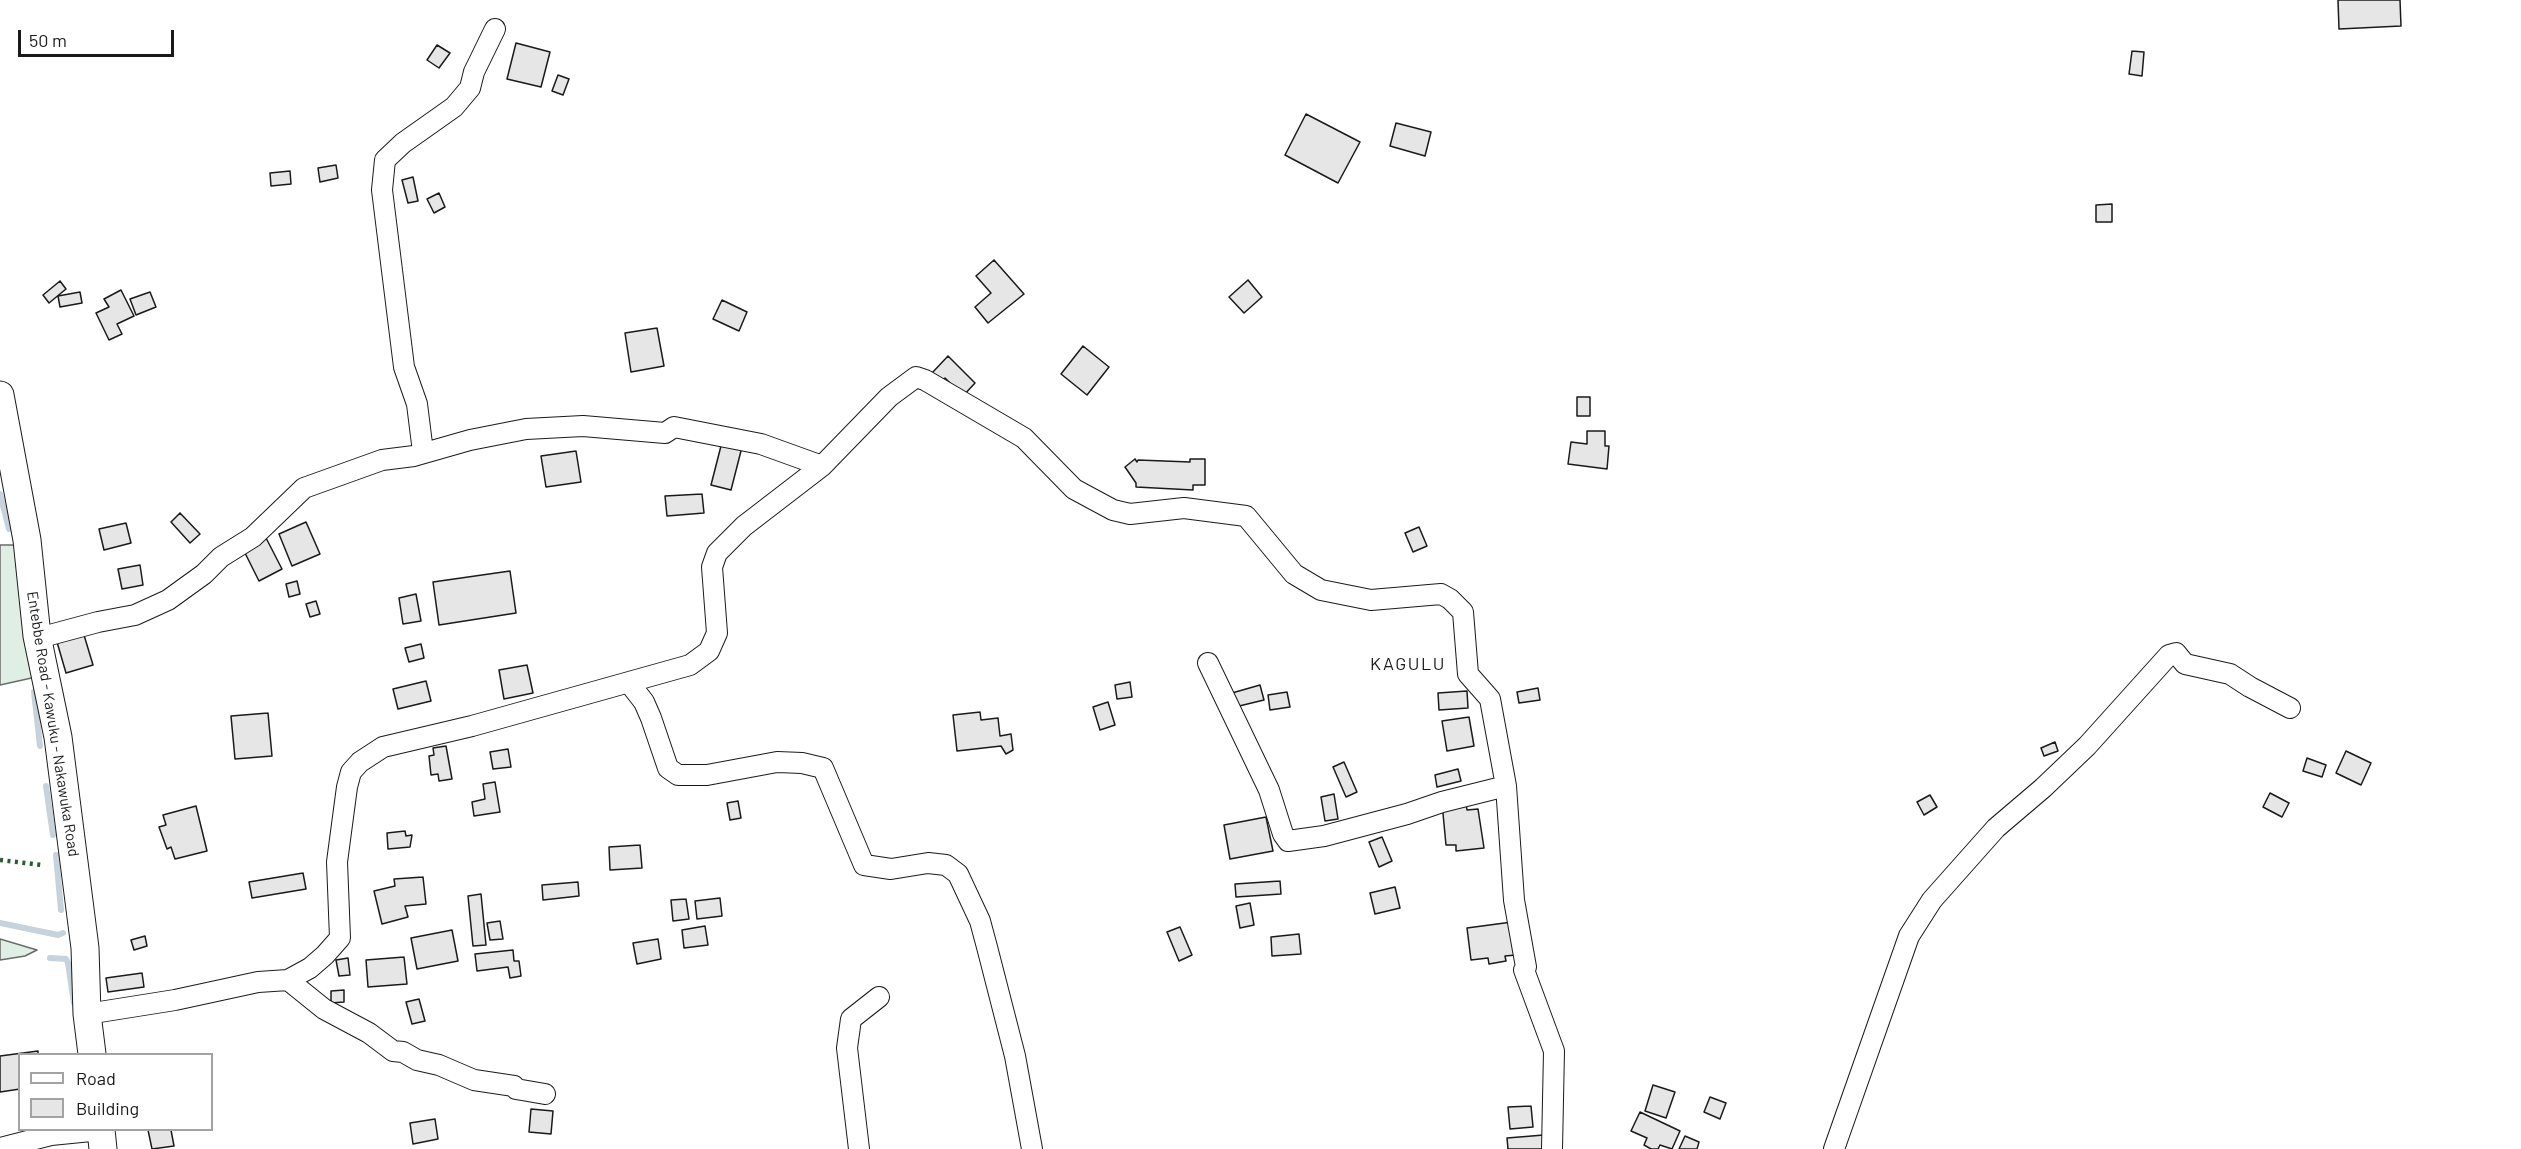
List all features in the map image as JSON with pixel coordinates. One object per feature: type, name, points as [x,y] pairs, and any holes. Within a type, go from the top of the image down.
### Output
[{"type":"main road","name":"Entebbe Road - Kawuku - Nakawuka Road","points":[[0,395],[27,540],[37,636],[58,737],[85,948],[87,1014],[92,1053]]},
{"type":"street","points":[[423,452],[417,404],[404,367],[382,190],[385,160],[403,143],[454,107],[470,88],[474,72],[495,30]]},
{"type":"street","points":[[87,1014],[175,1000],[258,982],[288,980],[326,955],[340,938],[338,852],[347,787],[351,772],[360,762],[383,747],[630,684],[690,665],[709,651],[717,633],[712,567],[717,553],[744,526],[822,466],[889,397],[916,377],[925,380],[1024,438],[1074,489],[1113,510],[1130,514],[1184,508],[1246,516],[1294,574],[1321,590],[1371,600],[1442,594],[1463,612],[1468,674],[1490,699],[1506,786],[1514,900],[1526,967],[1524,970],[1554,1051],[1552,1149]]},
{"type":"street","points":[[37,636],[46,636],[135,615],[168,600],[204,574],[220,557],[253,537],[304,488],[382,460],[526,429],[583,426],[665,433],[674,427],[761,444],[822,466]]},
{"type":"street","points":[[1834,1149],[1909,936],[1932,900],[1996,828],[2087,746],[2169,654],[2176,652],[2185,664],[2230,674],[2290,708]]},
{"type":"street","points":[[1208,663],[1264,781],[1283,834],[1288,841],[1324,836],[1506,786]]},
{"type":"street","points":[[630,684],[644,702],[668,768],[678,775],[707,775],[777,762],[802,763],[823,768],[864,865],[891,869],[928,863],[946,865],[958,874],[980,921],[987,947],[1015,1056],[1032,1149]]},
{"type":"street","points":[[288,980],[324,1009],[369,1033],[393,1051],[403,1052],[417,1060],[439,1065],[474,1080],[514,1086],[516,1089],[544,1094]]},
{"type":"street","points":[[859,1149],[847,1048],[851,1019],[879,997]]},
{"type":"street","points":[[0,1148],[51,1136],[101,1136]]},
{"type":"green space","points":[[0,545],[16,545],[36,677],[0,685]]},
{"type":"green space","points":[[0,939],[37,950],[25,956],[0,960]]},
{"type":"building","points":[[2338,0],[2400,0],[2401,26],[2339,29]]},
{"type":"building","points":[[516,43],[550,52],[541,87],[507,79]]},
{"type":"building","points":[[437,45],[450,53],[439,68],[427,60]]},
{"type":"building","points":[[2132,51],[2144,52],[2142,76],[2129,74]]},
{"type":"building","points":[[558,75],[569,79],[563,95],[552,91]]},
{"type":"building","points":[[1306,114],[1360,142],[1338,183],[1285,155]]},
{"type":"building","points":[[1396,123],[1431,132],[1425,156],[1390,146]]},
{"type":"building","points":[[336,165],[338,178],[320,182],[318,168]]},
{"type":"building","points":[[290,171],[291,184],[271,186],[270,173]]},
{"type":"building","points":[[413,177],[418,201],[408,203],[402,180]]},
{"type":"building","points":[[439,193],[445,207],[434,213],[427,199]]},
{"type":"building","points":[[2112,204],[2112,222],[2096,222],[2096,205]]},
{"type":"building","points":[[994,260],[1024,294],[988,323],[975,307],[991,293],[976,276]]},
{"type":"building","points":[[1248,280],[1262,297],[1244,313],[1229,297]]},
{"type":"building","points":[[60,281],[66,289],[49,303],[43,295]]},
{"type":"building","points":[[121,290],[134,316],[117,324],[122,334],[109,340],[96,313],[109,307],[104,299]]},
{"type":"building","points":[[80,292],[82,303],[60,307],[58,296]]},
{"type":"building","points":[[150,292],[156,307],[136,315],[130,299]]},
{"type":"building","points":[[722,300],[747,312],[739,331],[713,319]]},
{"type":"building","points":[[657,328],[664,366],[631,372],[625,333]]},
{"type":"building","points":[[1083,346],[1109,367],[1087,395],[1061,374]]},
{"type":"building","points":[[948,356],[975,383],[963,396],[945,378],[939,383],[932,373]]},
{"type":"building","points":[[1577,397],[1590,397],[1590,416],[1577,416]]},
{"type":"building","points":[[1587,431],[1605,431],[1605,446],[1609,446],[1607,469],[1568,464],[1571,442],[1587,444]]},
{"type":"building","points":[[722,442],[742,447],[731,490],[711,485]]},
{"type":"building","points":[[576,451],[581,482],[546,487],[541,456]]},
{"type":"building","points":[[1135,459],[1137,462],[1138,460],[1190,462],[1190,459],[1205,459],[1205,485],[1193,485],[1193,490],[1136,487],[1136,483],[1125,467]]},
{"type":"building","points":[[702,494],[704,513],[667,516],[665,496]]},
{"type":"building","points":[[180,513],[200,534],[190,543],[171,522]]},
{"type":"building","points":[[306,522],[320,554],[292,566],[279,534]]},
{"type":"building","points":[[126,523],[131,543],[104,550],[99,529]]},
{"type":"building","points":[[1419,527],[1427,546],[1413,552],[1405,533]]},
{"type":"building","points":[[264,534],[282,569],[259,581],[241,545]]},
{"type":"building","points":[[140,565],[143,585],[122,589],[118,569]]},
{"type":"building","points":[[510,571],[516,613],[439,625],[433,582]]},
{"type":"building","points":[[297,581],[300,594],[289,597],[286,584]]},
{"type":"building","points":[[416,594],[421,621],[403,624],[399,598]]},
{"type":"building","points":[[316,601],[320,614],[310,617],[306,604]]},
{"type":"building","points":[[84,635],[93,665],[66,673],[57,642]]},
{"type":"building","points":[[421,644],[424,658],[409,662],[405,648]]},
{"type":"building","points":[[527,665],[533,693],[504,699],[499,670]]},
{"type":"building","points":[[426,681],[431,701],[398,709],[393,689]]},
{"type":"building","points":[[1130,682],[1132,697],[1117,699],[1115,685]]},
{"type":"building","points":[[1260,685],[1264,700],[1235,707],[1232,693]]},
{"type":"building","points":[[1538,688],[1540,700],[1519,703],[1517,692]]},
{"type":"building","points":[[1467,691],[1468,708],[1439,710],[1438,693]]},
{"type":"building","points":[[1287,692],[1290,707],[1270,710],[1268,695]]},
{"type":"building","points":[[1108,702],[1115,725],[1100,730],[1093,707]]},
{"type":"building","points":[[980,712],[981,720],[998,718],[1000,736],[1011,734],[1013,750],[1006,754],[1001,746],[957,751],[953,715]]},
{"type":"building","points":[[268,713],[272,756],[235,759],[231,716]]},
{"type":"building","points":[[1469,717],[1474,746],[1447,751],[1442,721]]},
{"type":"building","points":[[2055,742],[2058,751],[2044,756],[2041,748]]},
{"type":"building","points":[[446,746],[452,779],[439,781],[438,774],[431,775],[429,756],[434,755],[433,748]]},
{"type":"building","points":[[508,749],[511,767],[493,769],[490,752]]},
{"type":"building","points":[[2346,751],[2371,763],[2361,785],[2336,773]]},
{"type":"building","points":[[2307,758],[2326,765],[2322,777],[2303,771]]},
{"type":"building","points":[[1344,762],[1357,792],[1346,797],[1333,767]]},
{"type":"building","points":[[1458,769],[1461,781],[1437,787],[1435,775]]},
{"type":"building","points":[[495,782],[500,812],[474,816],[472,802],[485,799],[483,784]]},
{"type":"building","points":[[2270,793],[2289,803],[2282,817],[2263,807]]},
{"type":"building","points":[[1334,794],[1338,819],[1325,821],[1321,797]]},
{"type":"building","points":[[1930,795],[1937,807],[1924,815],[1917,802]]},
{"type":"building","points":[[1465,797],[1467,810],[1478,809],[1484,848],[1456,851],[1456,845],[1446,845],[1442,803]]},
{"type":"building","points":[[738,801],[741,818],[730,820],[727,803]]},
{"type":"building","points":[[196,806],[207,851],[175,859],[171,847],[167,849],[159,827],[166,825],[163,815]]},
{"type":"building","points":[[1266,817],[1273,851],[1230,859],[1224,825]]},
{"type":"building","points":[[405,831],[406,836],[412,835],[410,847],[388,849],[387,833]]},
{"type":"building","points":[[1382,837],[1392,861],[1379,867],[1369,842]]},
{"type":"building","points":[[640,845],[642,868],[610,870],[609,847]]},
{"type":"building","points":[[303,873],[306,889],[252,898],[249,882]]},
{"type":"building","points":[[423,877],[426,904],[405,906],[408,917],[382,924],[374,891],[395,886],[394,879]]},
{"type":"building","points":[[1280,881],[1281,894],[1236,897],[1235,884]]},
{"type":"building","points":[[578,882],[579,896],[543,900],[542,885]]},
{"type":"building","points":[[1395,887],[1400,908],[1375,914],[1370,893]]},
{"type":"building","points":[[481,894],[486,945],[473,946],[468,896]]},
{"type":"building","points":[[720,898],[722,916],[697,919],[695,901]]},
{"type":"building","points":[[686,899],[689,919],[673,921],[671,900]]},
{"type":"building","points":[[1250,903],[1254,925],[1240,928],[1236,906]]},
{"type":"building","points":[[500,921],[503,939],[490,940],[487,923]]},
{"type":"building","points":[[1512,922],[1516,955],[1505,956],[1506,961],[1489,964],[1488,958],[1471,960],[1467,928]]},
{"type":"building","points":[[705,926],[708,945],[684,948],[682,930]]},
{"type":"building","points":[[1180,927],[1192,955],[1179,961],[1167,932]]},
{"type":"building","points":[[452,930],[458,961],[417,969],[411,938]]},
{"type":"building","points":[[1299,934],[1301,954],[1272,956],[1271,937]]},
{"type":"building","points":[[145,936],[147,946],[134,950],[131,940]]},
{"type":"building","points":[[658,939],[661,959],[637,964],[633,943]]},
{"type":"building","points":[[513,950],[514,961],[519,961],[521,976],[510,978],[508,967],[477,971],[475,954]]},
{"type":"building","points":[[404,957],[407,984],[368,987],[366,960]]},
{"type":"building","points":[[348,958],[350,975],[339,976],[336,960]]},
{"type":"building","points":[[142,973],[144,987],[108,992],[106,978]]},
{"type":"building","points":[[344,990],[344,1002],[331,1003],[331,991]]},
{"type":"building","points":[[419,999],[425,1021],[412,1024],[406,1002]]},
{"type":"building","points":[[18,1054],[18,1089],[0,1092],[0,1056]]},
{"type":"building","points":[[1653,1085],[1675,1092],[1666,1118],[1645,1111]]},
{"type":"building","points":[[1710,1097],[1726,1103],[1720,1119],[1704,1112]]},
{"type":"building","points":[[1531,1106],[1533,1127],[1510,1129],[1508,1107]]},
{"type":"building","points":[[531,1109],[553,1111],[551,1134],[529,1132]]},
{"type":"building","points":[[1640,1112],[1680,1131],[1672,1149],[1660,1145],[1658,1149],[1651,1149],[1644,1145],[1647,1138],[1631,1131]]},
{"type":"building","points":[[435,1119],[438,1139],[413,1144],[410,1123]]},
{"type":"building","points":[[148,1131],[171,1131],[174,1146],[152,1149]]},
{"type":"building","points":[[1544,1135],[1546,1149],[1508,1149],[1507,1138]]},
{"type":"building","points":[[1685,1136],[1699,1142],[1697,1149],[1679,1149]]},
{"type":"waterway","points":[[0,494],[9,529]]},
{"type":"waterway","points":[[34,692],[40,746]]},
{"type":"waterway","points":[[46,786],[53,835]]},
{"type":"waterway","points":[[56,855],[61,910]]},
{"type":"waterway","points":[[0,923],[58,935],[63,933]]},
{"type":"waterway","points":[[50,958],[66,959],[74,1003]]},
{"type":"hedge","points":[[0,860],[42,865]]},
{"type":"district","name":"KAGULU","points":[[1408,664]]}]
